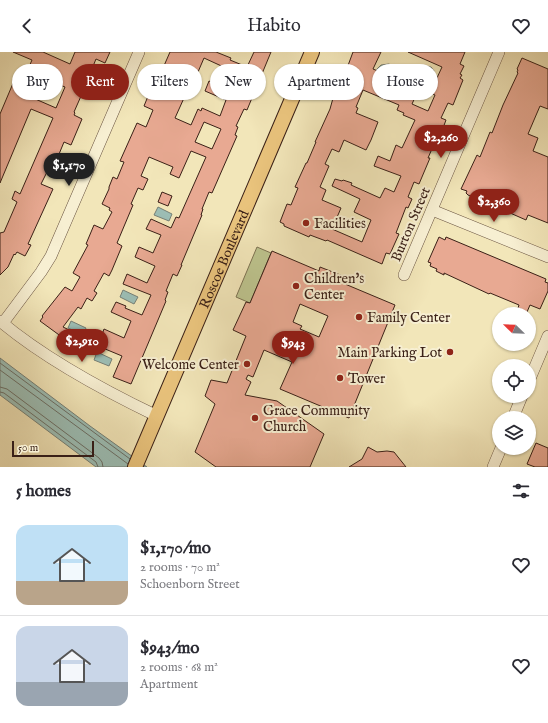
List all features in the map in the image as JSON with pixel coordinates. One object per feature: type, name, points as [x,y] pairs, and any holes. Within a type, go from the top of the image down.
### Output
[{"type":"main road","name":"Roscoe Boulevard","points":[[137,463],[312,52]]},
{"type":"street","points":[[139,52],[51,256],[41,272],[1,322],[32,345],[77,373],[132,404],[157,416]]},
{"type":"street","name":"Burton Street","points":[[404,275],[499,52]]},
{"type":"street","points":[[432,210],[548,257]]},
{"type":"street","points":[[536,365],[548,337]]},
{"type":"street","points":[[493,467],[498,455]]},
{"type":"green space","points":[[257,247],[271,253],[250,303],[236,297]]},
{"type":"water","points":[[158,207],[172,214],[169,221],[154,215]]},
{"type":"water","points":[[123,290],[138,297],[134,304],[120,297]]},
{"type":"water","points":[[71,321],[86,328],[83,335],[68,328]]},
{"type":"water","points":[[97,352],[112,359],[109,366],[94,360]]},
{"type":"water","points":[[0,358],[147,467],[96,467],[0,395]]},
{"type":"building","points":[[13,52],[43,52],[70,64],[75,52],[110,52],[105,63],[96,59],[94,64],[71,64],[71,100],[79,100],[74,115],[82,119],[71,145],[64,142],[57,159],[62,161],[58,172],[49,168],[41,184],[53,189],[28,244],[31,245],[25,256],[17,252],[15,255],[14,254],[8,267],[0,275],[0,233],[4,232],[17,202],[12,199],[15,191],[20,194],[53,118],[31,109],[0,183],[0,114],[12,86],[12,100],[38,100],[56,108],[59,100],[63,100],[63,92],[65,87],[63,86],[63,64],[30,64],[32,60]]},
{"type":"building","points":[[170,52],[216,52],[231,58],[230,60],[240,64],[217,64],[204,58],[201,64],[165,64]]},
{"type":"building","points":[[254,52],[271,52],[266,64],[248,64]]},
{"type":"building","points":[[353,52],[381,52],[375,64],[372,64],[372,94],[364,90],[364,64],[349,64]]},
{"type":"building","points":[[408,52],[465,52],[460,64],[464,66],[460,74],[462,75],[460,78],[463,80],[453,105],[448,103],[441,118],[446,120],[440,136],[438,135],[419,184],[414,182],[408,197],[412,199],[408,208],[406,207],[396,233],[399,234],[390,254],[386,253],[382,264],[327,240],[326,241],[310,235],[309,237],[284,226],[284,224],[280,222],[287,204],[291,205],[298,188],[295,187],[330,109],[332,100],[359,100],[356,107],[358,108],[356,113],[378,122],[366,150],[344,140],[339,152],[332,149],[325,164],[329,166],[320,187],[326,190],[322,200],[341,208],[332,229],[362,242],[371,220],[354,212],[360,199],[332,186],[335,179],[352,183],[351,185],[380,198],[385,188],[394,192],[401,176],[374,166],[378,156],[390,161],[396,145],[402,148],[415,120],[403,115],[404,113],[397,110],[399,105],[387,100],[414,100],[412,104],[428,111],[433,100],[438,100],[438,76],[442,67]]},
{"type":"building","points":[[522,58],[548,69],[548,109],[540,106],[528,134],[538,138],[533,151],[548,157],[548,223],[528,215],[526,220],[501,209],[503,206],[499,204],[500,203],[481,195],[479,200],[468,195],[466,193],[467,191],[461,189],[477,155],[480,157],[490,132],[492,133],[518,73],[517,69]]},
{"type":"building","points":[[210,81],[210,93],[205,91]]},
{"type":"building","points":[[146,100],[183,100],[175,118],[191,125],[198,109],[201,111],[202,108],[220,116],[226,100],[251,100],[247,110],[244,109],[236,126],[238,127],[235,135],[237,136],[212,193],[209,192],[202,209],[202,215],[182,265],[177,276],[173,274],[166,291],[168,292],[166,301],[131,384],[113,377],[122,356],[98,346],[104,329],[124,338],[131,321],[111,312],[116,302],[126,306],[125,308],[142,315],[151,295],[123,284],[127,274],[147,283],[155,266],[135,257],[139,247],[153,253],[161,235],[146,229],[151,219],[171,228],[176,217],[179,218],[206,157],[191,151],[179,178],[170,174],[173,167],[149,157],[141,176],[148,179],[143,190],[138,188],[131,204],[133,205],[117,243],[122,246],[109,276],[104,273],[94,291],[97,293],[92,301],[87,298],[81,309],[78,307],[63,327],[82,336],[78,346],[66,340],[40,321],[43,317],[42,316],[65,287],[72,291],[80,277],[73,273],[88,245],[86,244],[94,225],[103,229],[112,212],[109,210],[110,208],[102,204],[113,177],[117,179],[124,162],[120,161],[137,123],[146,127],[153,110],[144,106]],"holes":[[[204,122],[221,129],[212,149],[195,142]]]},
{"type":"building","points":[[162,192],[172,196],[168,206],[158,202]]},
{"type":"building","points":[[439,237],[445,240],[446,237],[546,279],[545,282],[548,283],[548,291],[540,309],[530,305],[529,307],[518,307],[519,305],[490,293],[489,294],[444,273],[444,275],[436,271],[437,269],[430,266],[431,263],[428,262]]},
{"type":"building","points":[[272,251],[319,271],[320,267],[348,278],[345,284],[395,305],[349,418],[280,389],[292,362],[264,350],[253,377],[248,375],[246,379],[251,382],[245,395],[277,401],[324,434],[310,467],[216,467],[195,452],[215,404],[205,396],[211,380],[227,383],[246,336],[233,330],[246,302],[250,303]],"holes":[[[300,304],[328,316],[319,337],[300,329],[302,326],[293,322]]]},
{"type":"building","points":[[536,443],[548,448],[548,467],[535,467],[527,464],[531,455],[536,455]]},
{"type":"building","points":[[368,447],[377,452],[394,452],[406,467],[349,467],[362,459]]},
{"type":"place","name":"Facilities","points":[[306,223]]},
{"type":"place","name":"Children's Center","points":[[296,286]]},
{"type":"place","name":"Family Center","points":[[359,317]]},
{"type":"place","name":"Main Parking Lot","points":[[450,352]]},
{"type":"place","name":"Welcome Center","points":[[247,364]]},
{"type":"place","name":"Tower","points":[[340,378]]},
{"type":"place","name":"Grace Community Church","points":[[255,418]]}]
